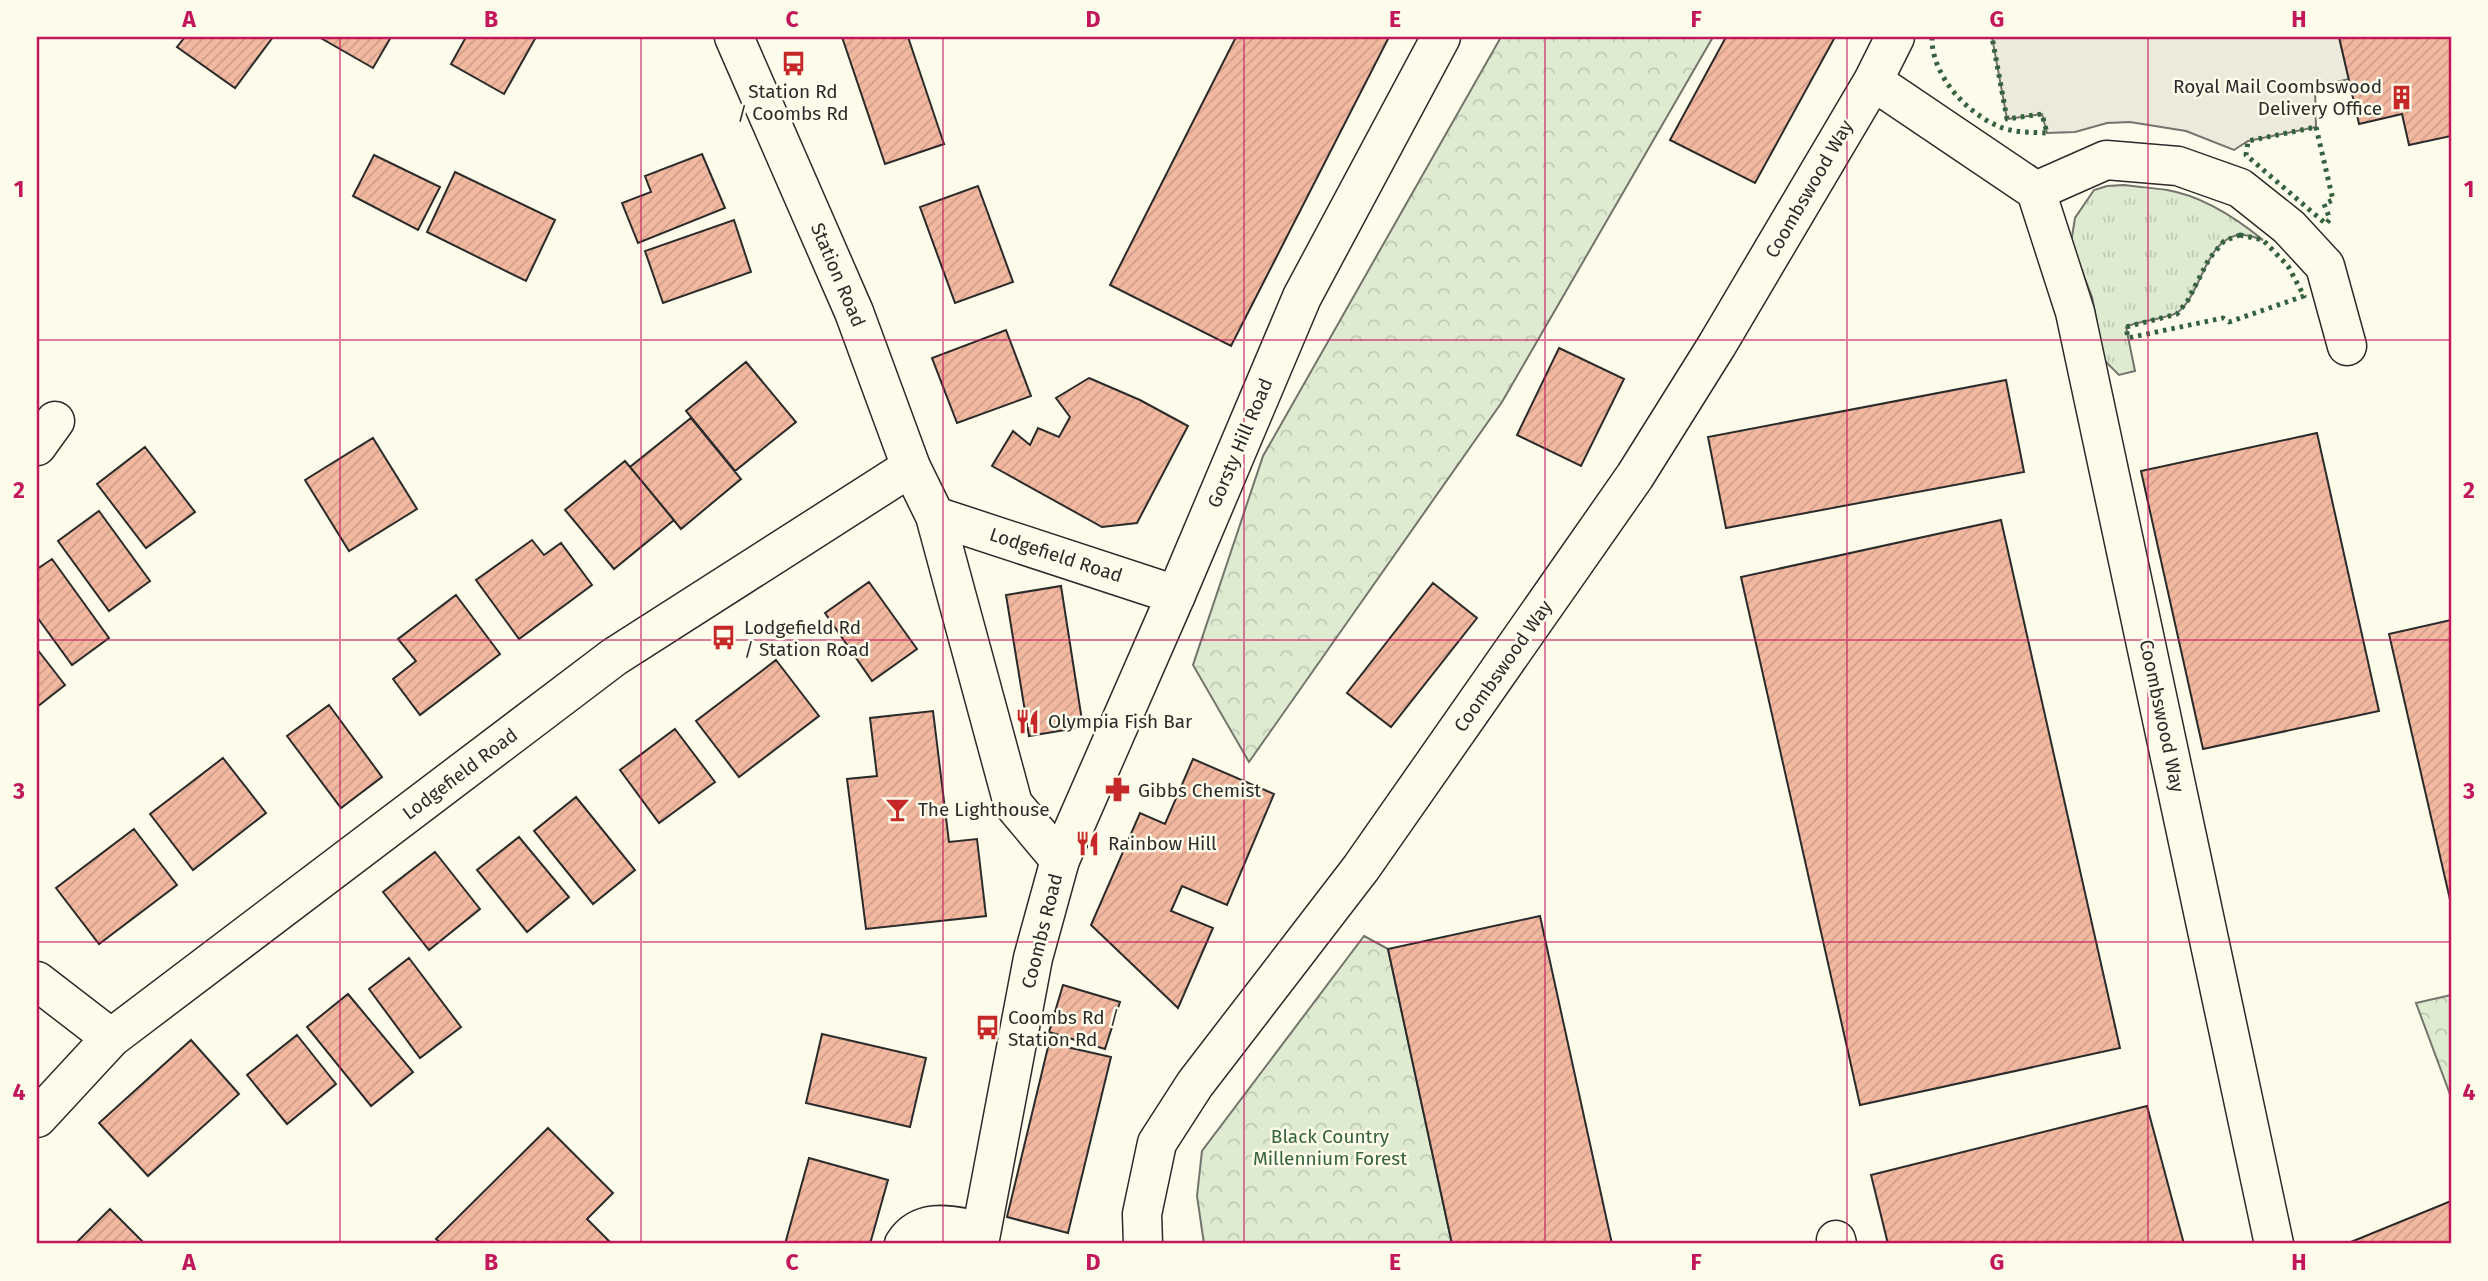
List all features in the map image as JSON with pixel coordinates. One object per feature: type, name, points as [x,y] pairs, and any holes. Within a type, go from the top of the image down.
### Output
[{"type":"street","name":"Station Road","points":[[734,37],[855,312],[911,467],[935,516]]},
{"type":"street","name":"Gorsty Hill Road","points":[[1060,860],[1302,297],[1441,37]]},
{"type":"street","name":"Coombswood Way","points":[[1143,1244],[1142,1214],[1157,1143],[1195,1084],[1361,868],[1635,476],[1717,345],[1873,81],[1895,37]]},
{"type":"street","points":[[1873,81],[2036,191],[2106,160],[2178,166],[2240,188],[2290,227],[2325,266],[2347,346]]},
{"type":"street","name":"Coombswood Way","points":[[2036,191],[2075,312],[2274,1244]]},
{"type":"street","name":"Lodgefield Road","points":[[37,1118],[111,1038],[614,657],[911,467]]},
{"type":"street","name":"Lodgefield Road","points":[[935,516],[1176,595]]},
{"type":"street","name":"Coombs Road","points":[[935,516],[1013,804],[1060,860],[1033,958],[980,1238]]},
{"type":"street","points":[[37,981],[111,1038]]},
{"type":"street","points":[[904,1244],[922,1227],[941,1223],[980,1238]]},
{"type":"green space","points":[[1501,37],[1713,37],[1502,402],[1249,762],[1193,665],[1263,456]]},
{"type":"green space","points":[[2124,185],[2167,190],[2193,197],[2230,216],[2263,240],[2242,235],[2220,244],[2186,304],[2178,312],[2126,327],[2135,371],[2119,375],[2104,360],[2092,297],[2071,243],[2075,218],[2094,190]]},
{"type":"green space","name":"Black Country Millennium Forest","points":[[1364,936],[1388,949],[1452,1244],[1204,1244],[1197,1196],[1202,1151]]},
{"type":"green space","points":[[2451,995],[2451,1097],[2416,1003]]},
{"type":"shaded area","points":[[1992,37],[2339,37],[2349,79],[2315,87],[2316,127],[2248,141],[2234,150],[2186,131],[2130,122],[2107,123],[2075,132],[2047,133],[2042,114],[2007,119]]},
{"type":"building","points":[[185,37],[273,37],[235,88],[177,47]]},
{"type":"building","points":[[319,37],[391,37],[373,68]]},
{"type":"building","points":[[466,37],[536,37],[504,94],[451,64]]},
{"type":"building","points":[[842,37],[908,37],[944,144],[885,164]]},
{"type":"building","points":[[1236,37],[1389,37],[1231,346],[1110,285]]},
{"type":"building","points":[[1726,37],[1835,37],[1755,183],[1670,140]]},
{"type":"building","name":"Royal Mail Coombswood Delivery Office","points":[[2339,37],[2451,37],[2451,136],[2409,145],[2402,114],[2359,124]]},
{"type":"building","points":[[702,154],[725,208],[638,243],[622,203],[651,192],[645,176]]},
{"type":"building","points":[[374,155],[440,187],[418,230],[353,196]]},
{"type":"building","points":[[455,172],[555,220],[526,281],[427,232]]},
{"type":"building","points":[[978,186],[1013,282],[955,303],[920,207]]},
{"type":"building","points":[[734,220],[751,272],[663,303],[645,251]]},
{"type":"building","points":[[1006,330],[1031,396],[957,423],[932,358]]},
{"type":"building","points":[[1559,348],[1624,379],[1581,466],[1517,435]]},
{"type":"building","points":[[746,362],[796,422],[735,471],[686,411]]},
{"type":"building","points":[[1089,378],[1140,400],[1188,426],[1137,523],[1102,527],[992,466],[1013,431],[1030,445],[1038,428],[1059,437],[1070,417],[1056,398]]},
{"type":"building","points":[[2006,380],[2024,472],[1726,528],[1708,437]]},
{"type":"building","points":[[691,418],[741,479],[681,529],[630,467]]},
{"type":"building","points":[[2317,433],[2379,711],[2203,749],[2141,471]]},
{"type":"building","points":[[373,438],[417,509],[349,551],[305,480]]},
{"type":"building","points":[[145,447],[195,512],[146,548],[97,484]]},
{"type":"building","points":[[625,461],[674,520],[614,569],[565,510]]},
{"type":"building","points":[[99,511],[150,581],[109,611],[58,541]]},
{"type":"building","points":[[2001,520],[2120,1048],[1860,1105],[1741,577]]},
{"type":"building","points":[[532,540],[544,555],[561,543],[592,585],[519,639],[476,580]]},
{"type":"building","points":[[52,559],[109,638],[72,665],[37,617],[37,569]]},
{"type":"building","points":[[869,582],[917,649],[872,681],[825,613]]},
{"type":"building","points":[[1433,583],[1477,618],[1391,727],[1347,693]]},
{"type":"building","points":[[1061,586],[1083,727],[1029,736],[1006,595]]},
{"type":"building","points":[[456,595],[500,654],[420,715],[393,679],[416,661],[398,639]]},
{"type":"building","points":[[2451,620],[2451,904],[2389,634]]},
{"type":"building","points":[[37,649],[65,685],[37,707]]},
{"type":"building","points":[[776,660],[819,716],[739,777],[696,721]]},
{"type":"building","points":[[329,705],[382,777],[341,808],[287,736]]},
{"type":"building","name":"The Lighthouse","points":[[933,711],[949,842],[977,839],[986,916],[866,929],[847,779],[877,776],[870,718]]},
{"type":"building","points":[[675,729],[715,782],[659,823],[620,770]]},
{"type":"building","points":[[223,758],[266,813],[193,870],[150,814]]},
{"type":"building","points":[[1193,759],[1274,794],[1227,905],[1182,886],[1171,911],[1213,928],[1178,1008],[1091,925],[1140,813],[1165,824]]},
{"type":"building","points":[[576,797],[635,870],[593,904],[534,831]]},
{"type":"building","points":[[134,829],[177,885],[99,944],[56,888]]},
{"type":"building","points":[[519,837],[569,897],[527,932],[477,870]]},
{"type":"building","points":[[435,852],[480,909],[429,950],[383,892]]},
{"type":"building","points":[[1540,916],[1612,1244],[1452,1244],[1388,949]]},
{"type":"building","points":[[409,958],[461,1027],[420,1058],[369,989]]},
{"type":"building","points":[[1063,985],[1120,1002],[1105,1049],[1049,1032]]},
{"type":"building","points":[[348,994],[413,1072],[371,1106],[307,1027]]},
{"type":"building","points":[[822,1034],[926,1058],[910,1127],[806,1103]]},
{"type":"building","points":[[297,1035],[336,1084],[287,1124],[247,1075]]},
{"type":"building","points":[[191,1040],[239,1094],[148,1176],[99,1123]]},
{"type":"building","points":[[1049,1043],[1111,1057],[1068,1233],[1007,1217]]},
{"type":"building","points":[[2147,1106],[2184,1244],[1888,1244],[1871,1175]]},
{"type":"building","points":[[548,1128],[613,1193],[587,1219],[612,1244],[442,1244],[436,1239]]},
{"type":"building","points":[[809,1158],[888,1180],[870,1244],[785,1244]]},
{"type":"building","points":[[2451,1201],[2451,1244],[2346,1244]]},
{"type":"building","points":[[110,1209],[145,1244],[75,1244]]},
{"type":"hedge","points":[[1932,37],[1937,65],[1962,101],[1986,120],[2004,128],[2047,133],[2042,114],[2007,119],[1992,37]]},
{"type":"hedge","points":[[2316,127],[2333,200],[2324,204],[2330,219],[2326,224],[2246,155],[2248,141],[2316,127]]},
{"type":"hedge","points":[[2240,235],[2263,240],[2288,266],[2304,296],[2229,322],[2223,318],[2128,338],[2126,327],[2177,314],[2188,300],[2209,259],[2224,241],[2240,235]]},
{"type":"place","name":"Station Rd / Coombs Rd","points":[[793,63]]},
{"type":"place","name":"Royal Mail Coombswood Delivery Office","points":[[2402,97]]},
{"type":"place","name":"Lodgefield Rd / Station Road","points":[[724,638]]},
{"type":"place","name":"Olympia Fish Bar","points":[[1028,721]]},
{"type":"place","name":"Gibbs Chemist","points":[[1118,790]]},
{"type":"place","name":"The Lighthouse","points":[[898,809]]},
{"type":"place","name":"Rainbow Hill","points":[[1088,843]]},
{"type":"place","name":"Coombs Rd / Station Rd","points":[[988,1028]]}]
